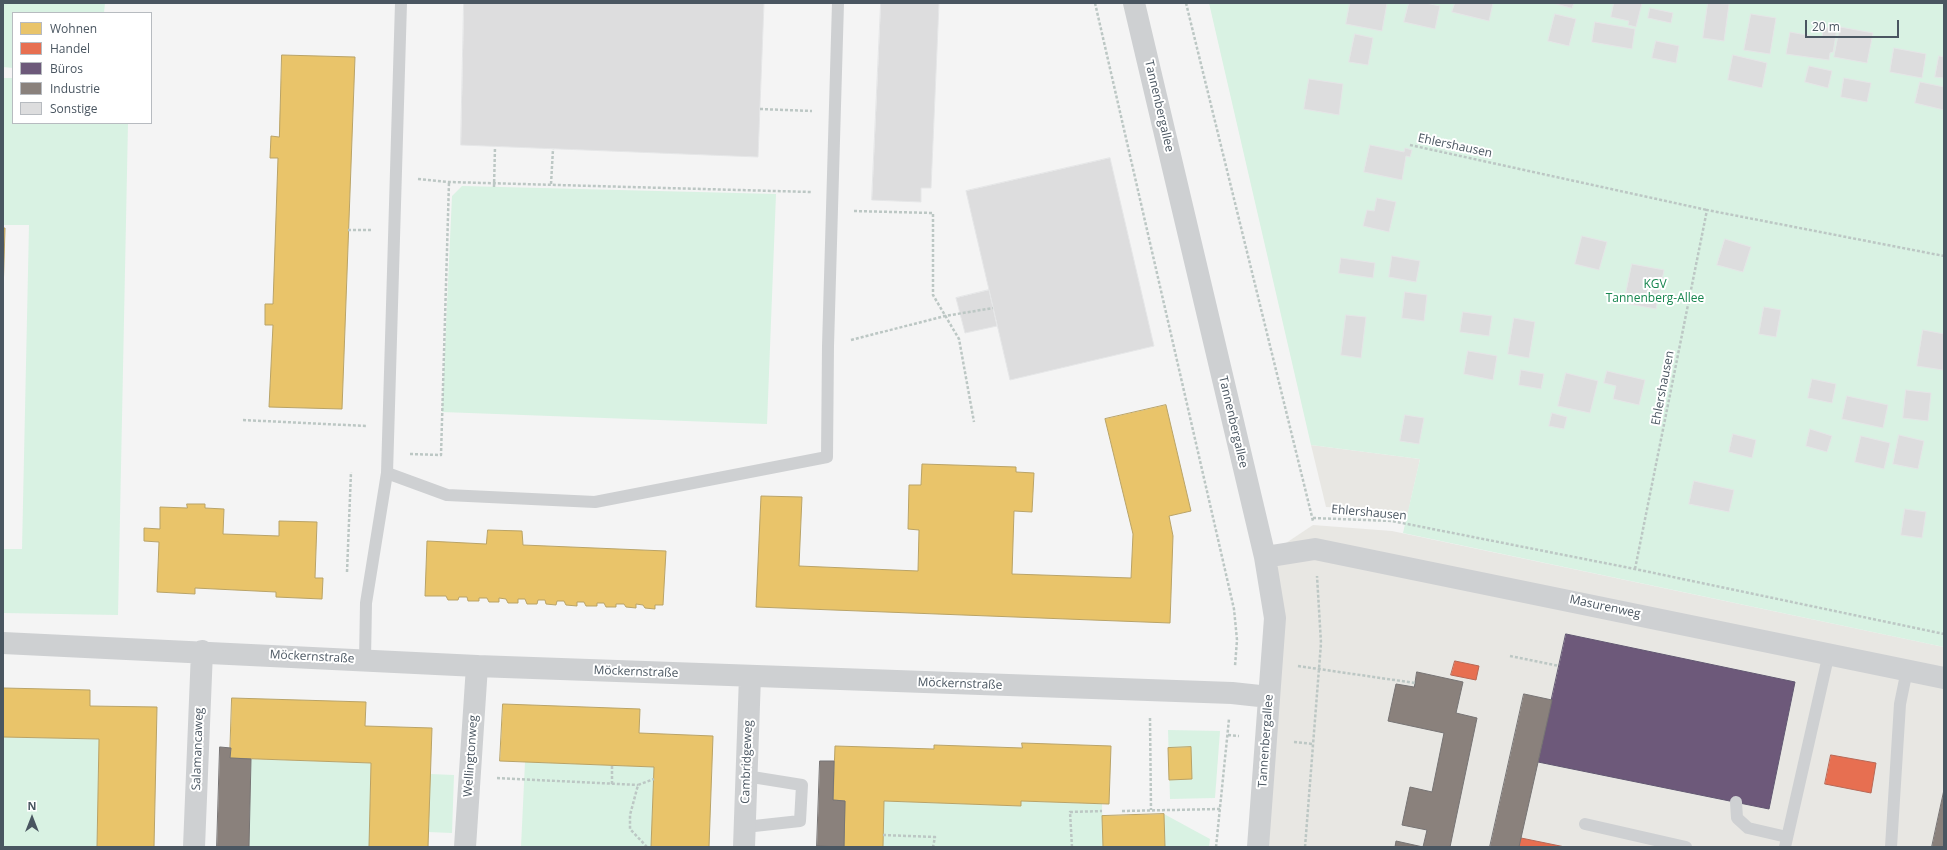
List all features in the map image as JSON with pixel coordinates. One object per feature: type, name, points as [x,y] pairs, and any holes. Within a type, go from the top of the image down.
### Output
[{"type":"street","name":"Tannenbergallee","points":[[1134,3],[1265,557],[1275,618],[1258,847]]},
{"type":"street","name":"Masurenweg","points":[[1265,557],[1315,549],[1829,653],[1944,678]]},
{"type":"street","name":"Möckernstraße","points":[[3,643],[477,666],[1232,693],[1269,697]]},
{"type":"street","name":"Salamancaweg","points":[[194,847],[202,652]]},
{"type":"street","name":"Wellingtonweg","points":[[465,847],[477,666]]},
{"type":"street","name":"Cambridgeweg","points":[[744,837],[750,676]]},
{"type":"lane","points":[[365,660],[366,603],[387,473],[401,3]]},
{"type":"lane","points":[[387,473],[447,495],[595,502],[827,457],[828,346],[838,3]]},
{"type":"lane","points":[[1736,802],[1737,818],[1748,828],[1786,842],[1829,653]]},
{"type":"lane","points":[[1891,847],[1900,704],[1907,670]]},
{"type":"lane","points":[[744,837],[800,821],[802,785],[746,776]]},
{"type":"lane","points":[[1585,824],[1686,847]]},
{"type":"path","points":[[1095,3],[1234,609],[1237,640],[1216,847]]},
{"type":"path","points":[[1186,3],[1313,518],[1321,643],[1305,847]]},
{"type":"path","points":[[760,109],[835,112]]},
{"type":"path","name":"Ehlershausen","points":[[1410,145],[1707,210],[1944,256]]},
{"type":"path","points":[[494,187],[495,147]]},
{"type":"path","points":[[551,184],[553,149]]},
{"type":"path","points":[[396,176],[449,182],[832,192]]},
{"type":"path","points":[[387,453],[441,455],[449,182]]},
{"type":"path","points":[[832,210],[934,212],[933,295],[959,338],[974,422]]},
{"type":"path","name":"Ehlershausen","points":[[1636,569],[1707,210]]},
{"type":"path","points":[[828,346],[945,316],[993,308]]},
{"type":"path","points":[[243,420],[388,426]]},
{"type":"path","name":"Ehlershausen","points":[[1313,518],[1392,521],[1636,569],[1944,634]]},
{"type":"path","points":[[1510,656],[1559,666]]},
{"type":"path","points":[[1320,668],[1415,683]]},
{"type":"path","points":[[1149,690],[1151,810]]},
{"type":"path","points":[[612,766],[612,784]]},
{"type":"path","points":[[470,777],[638,785],[654,779]]},
{"type":"path","points":[[638,785],[631,809],[630,828],[647,847]]},
{"type":"path","points":[[1122,811],[1220,809]]},
{"type":"path","points":[[1072,847],[1070,812],[1102,811]]},
{"type":"path","points":[[884,835],[935,837],[933,847]]},
{"type":"shaded area","points":[[1311,445],[1420,459],[1407,517],[1377,509],[1326,507]]},
{"type":"shaded area","points":[[1313,525],[1392,531],[1944,647],[1944,847],[1258,847],[1269,697],[1265,557]]},
{"type":"green space","points":[[3,3],[105,3],[104,12],[12,12],[12,68],[3,67]]},
{"type":"green space","name":"KGV Tannenberg-Allee","points":[[1209,3],[1944,3],[1944,647],[1403,533],[1420,459],[1311,445]]},
{"type":"green space","points":[[3,78],[12,78],[12,124],[128,124],[118,615],[3,613],[3,549],[22,549],[29,225],[3,225]]},
{"type":"green space","points":[[462,186],[776,194],[767,424],[442,412],[452,196]]},
{"type":"green space","points":[[1168,730],[1220,731],[1215,798],[1170,799]]},
{"type":"green space","points":[[3,737],[99,739],[97,847],[3,847]]},
{"type":"green space","points":[[251,759],[371,763],[369,847],[249,847]]},
{"type":"green space","points":[[525,762],[654,767],[651,847],[521,847]]},
{"type":"green space","points":[[430,774],[454,775],[452,833],[428,832]]},
{"type":"green space","points":[[884,801],[1021,806],[1021,801],[1102,804],[1103,847],[883,847]]},
{"type":"green space","points":[[1164,814],[1210,839],[1209,847],[1165,847]]},
{"type":"building: Wohnen","points":[[282,55],[355,57],[342,409],[269,407],[273,325],[265,325],[265,304],[273,304],[278,158],[270,158],[271,136],[279,137]]},
{"type":"building: Wohnen","points":[[3,228],[5,228],[3,294]]},
{"type":"building: Wohnen","points":[[1166,405],[1191,511],[1169,516],[1173,536],[1170,623],[756,607],[761,496],[802,497],[799,566],[918,571],[919,530],[908,529],[909,485],[921,485],[922,464],[1016,467],[1016,472],[1034,473],[1032,512],[1014,511],[1012,574],[1131,578],[1133,534],[1105,419]]},
{"type":"building: Wohnen","points":[[187,504],[205,504],[205,508],[224,509],[223,534],[279,536],[279,521],[317,522],[315,578],[323,578],[322,599],[276,597],[276,592],[195,588],[195,594],[157,592],[159,542],[144,541],[144,528],[160,529],[160,507],[187,508]]},
{"type":"building: Wohnen","points":[[488,530],[522,531],[523,545],[666,551],[663,605],[655,605],[655,609],[645,608],[643,605],[636,604],[636,608],[626,607],[624,604],[616,604],[616,607],[606,607],[604,603],[597,603],[597,606],[586,606],[584,602],[577,602],[577,606],[566,605],[564,601],[557,601],[556,605],[546,604],[545,600],[538,600],[537,604],[527,604],[525,599],[518,599],[518,603],[508,603],[506,599],[499,598],[499,602],[489,602],[487,598],[479,598],[479,601],[468,601],[467,597],[459,597],[458,600],[448,600],[446,596],[425,596],[427,541],[486,544]]},
{"type":"building: Wohnen","points":[[3,688],[90,690],[90,706],[157,707],[154,847],[97,847],[99,739],[3,737]]},
{"type":"building: Wohnen","points":[[232,698],[366,702],[365,726],[432,728],[428,847],[369,847],[371,763],[230,758]]},
{"type":"building: Wohnen","points":[[503,704],[640,709],[639,733],[713,736],[709,847],[651,847],[654,767],[500,761]]},
{"type":"building: Wohnen","points":[[1022,743],[1111,746],[1109,804],[1021,801],[1021,806],[884,801],[883,847],[844,847],[845,801],[833,800],[835,746],[934,749],[934,745],[1022,748]]},
{"type":"building: Wohnen","points":[[1191,747],[1192,779],[1169,780],[1168,748]]},
{"type":"building: Wohnen","points":[[1164,814],[1165,847],[1103,847],[1102,816]]},
{"type":"building: Handel","points":[[1455,661],[1479,666],[1476,680],[1451,675]]},
{"type":"building: Handel","points":[[1831,755],[1876,763],[1871,793],[1825,784]]},
{"type":"building: Handel","points":[[1521,838],[1565,847],[1519,847]]},
{"type":"building: Büros","points":[[1566,634],[1795,682],[1769,809],[1538,762]]},
{"type":"building: Industrie","points":[[1417,672],[1463,682],[1456,713],[1477,718],[1450,847],[1423,847],[1427,830],[1402,825],[1410,787],[1432,792],[1444,733],[1388,721],[1396,684],[1414,687]]},
{"type":"building: Industrie","points":[[1524,694],[1552,700],[1519,847],[1490,847]]},
{"type":"building: Industrie","points":[[220,747],[231,748],[230,758],[251,759],[249,847],[217,847]]},
{"type":"building: Industrie","points":[[820,761],[834,761],[833,800],[845,801],[844,847],[817,846]]},
{"type":"building: Industrie","points":[[1944,790],[1944,847],[1932,847]]},
{"type":"building: Industrie","points":[[1396,841],[1423,847],[1395,847]]},
{"type":"building: Sonstige","points":[[464,3],[764,3],[758,157],[461,145]]},
{"type":"building: Sonstige","points":[[881,3],[939,3],[931,188],[921,188],[921,202],[872,200]]},
{"type":"building: Sonstige","points":[[1350,3],[1387,3],[1382,31],[1346,24]]},
{"type":"building: Sonstige","points":[[1409,3],[1425,3],[1440,6],[1435,29],[1404,22]]},
{"type":"building: Sonstige","points":[[1455,3],[1493,3],[1489,21],[1452,12]]},
{"type":"building: Sonstige","points":[[1553,3],[1574,3],[1572,8]]},
{"type":"building: Sonstige","points":[[1614,3],[1642,3],[1636,27],[1628,25],[1629,21],[1611,17]]},
{"type":"building: Sonstige","points":[[1708,3],[1729,4],[1724,41],[1703,38]]},
{"type":"building: Sonstige","points":[[1650,8],[1673,13],[1671,23],[1648,18]]},
{"type":"building: Sonstige","points":[[1555,14],[1576,19],[1569,46],[1548,41]]},
{"type":"building: Sonstige","points":[[1751,14],[1776,18],[1770,54],[1744,50]]},
{"type":"building: Sonstige","points":[[1595,22],[1635,29],[1632,49],[1592,42]]},
{"type":"building: Sonstige","points":[[1823,27],[1837,29],[1833,52],[1830,53],[1829,60],[1786,54],[1790,32],[1822,38]]},
{"type":"building: Sonstige","points":[[1840,27],[1873,33],[1867,63],[1834,57]]},
{"type":"building: Sonstige","points":[[1355,34],[1373,38],[1368,65],[1349,62]]},
{"type":"building: Sonstige","points":[[1656,41],[1679,46],[1676,63],[1652,58]]},
{"type":"building: Sonstige","points":[[1894,48],[1926,54],[1922,78],[1890,72]]},
{"type":"building: Sonstige","points":[[1733,55],[1767,63],[1762,88],[1728,80]]},
{"type":"building: Sonstige","points":[[1939,56],[1944,57],[1944,78],[1935,77]]},
{"type":"building: Sonstige","points":[[1809,66],[1832,71],[1828,88],[1805,82]]},
{"type":"building: Sonstige","points":[[1844,78],[1871,83],[1867,102],[1841,97]]},
{"type":"building: Sonstige","points":[[1309,79],[1343,84],[1339,115],[1304,109]]},
{"type":"building: Sonstige","points":[[1920,82],[1944,87],[1944,110],[1915,103]]},
{"type":"building: Sonstige","points":[[1370,145],[1404,152],[1405,148],[1412,150],[1410,157],[1406,156],[1402,180],[1364,172]]},
{"type":"building: Sonstige","points":[[1110,158],[1154,346],[1010,380],[966,191]]},
{"type":"building: Sonstige","points":[[1377,198],[1396,202],[1389,232],[1363,226],[1367,210],[1374,211]]},
{"type":"building: Sonstige","points":[[1582,236],[1607,242],[1599,270],[1575,264]]},
{"type":"building: Sonstige","points":[[1725,239],[1751,247],[1743,272],[1717,265]]},
{"type":"building: Sonstige","points":[[1392,256],[1420,261],[1416,282],[1389,277]]},
{"type":"building: Sonstige","points":[[1341,258],[1375,263],[1373,278],[1339,273]]},
{"type":"building: Sonstige","points":[[1632,264],[1664,270],[1656,309],[1624,303]]},
{"type":"building: Sonstige","points":[[989,290],[997,326],[965,333],[956,298]]},
{"type":"building: Sonstige","points":[[1405,292],[1427,295],[1424,321],[1402,318]]},
{"type":"building: Sonstige","points":[[1764,307],[1781,310],[1776,337],[1759,334]]},
{"type":"building: Sonstige","points":[[1463,312],[1492,316],[1489,336],[1460,332]]},
{"type":"building: Sonstige","points":[[1346,315],[1366,317],[1361,358],[1341,355]]},
{"type":"building: Sonstige","points":[[1514,318],[1535,322],[1529,358],[1508,354]]},
{"type":"building: Sonstige","points":[[1923,330],[1944,334],[1943,370],[1917,366]]},
{"type":"building: Sonstige","points":[[1468,351],[1497,356],[1493,380],[1464,374]]},
{"type":"building: Sonstige","points":[[1521,370],[1544,374],[1541,389],[1519,385]]},
{"type":"building: Sonstige","points":[[1607,371],[1645,380],[1639,405],[1613,399],[1616,386],[1604,383]]},
{"type":"building: Sonstige","points":[[1566,373],[1598,381],[1590,413],[1558,406]]},
{"type":"building: Sonstige","points":[[1812,379],[1836,384],[1832,403],[1808,398]]},
{"type":"building: Sonstige","points":[[1906,390],[1931,393],[1928,421],[1903,418]]},
{"type":"building: Sonstige","points":[[1847,396],[1888,405],[1883,428],[1842,419]]},
{"type":"building: Sonstige","points":[[1552,413],[1567,417],[1564,429],[1549,426]]},
{"type":"building: Sonstige","points":[[1405,415],[1424,418],[1419,444],[1400,441]]},
{"type":"building: Sonstige","points":[[1810,429],[1832,436],[1827,452],[1806,446]]},
{"type":"building: Sonstige","points":[[1733,434],[1756,440],[1752,458],[1729,452]]},
{"type":"building: Sonstige","points":[[1899,435],[1924,441],[1918,469],[1893,464]]},
{"type":"building: Sonstige","points":[[1861,436],[1890,443],[1884,469],[1855,462]]},
{"type":"building: Sonstige","points":[[1694,481],[1734,490],[1729,512],[1689,504]]},
{"type":"building: Sonstige","points":[[1905,509],[1926,512],[1922,538],[1901,535]]}]
